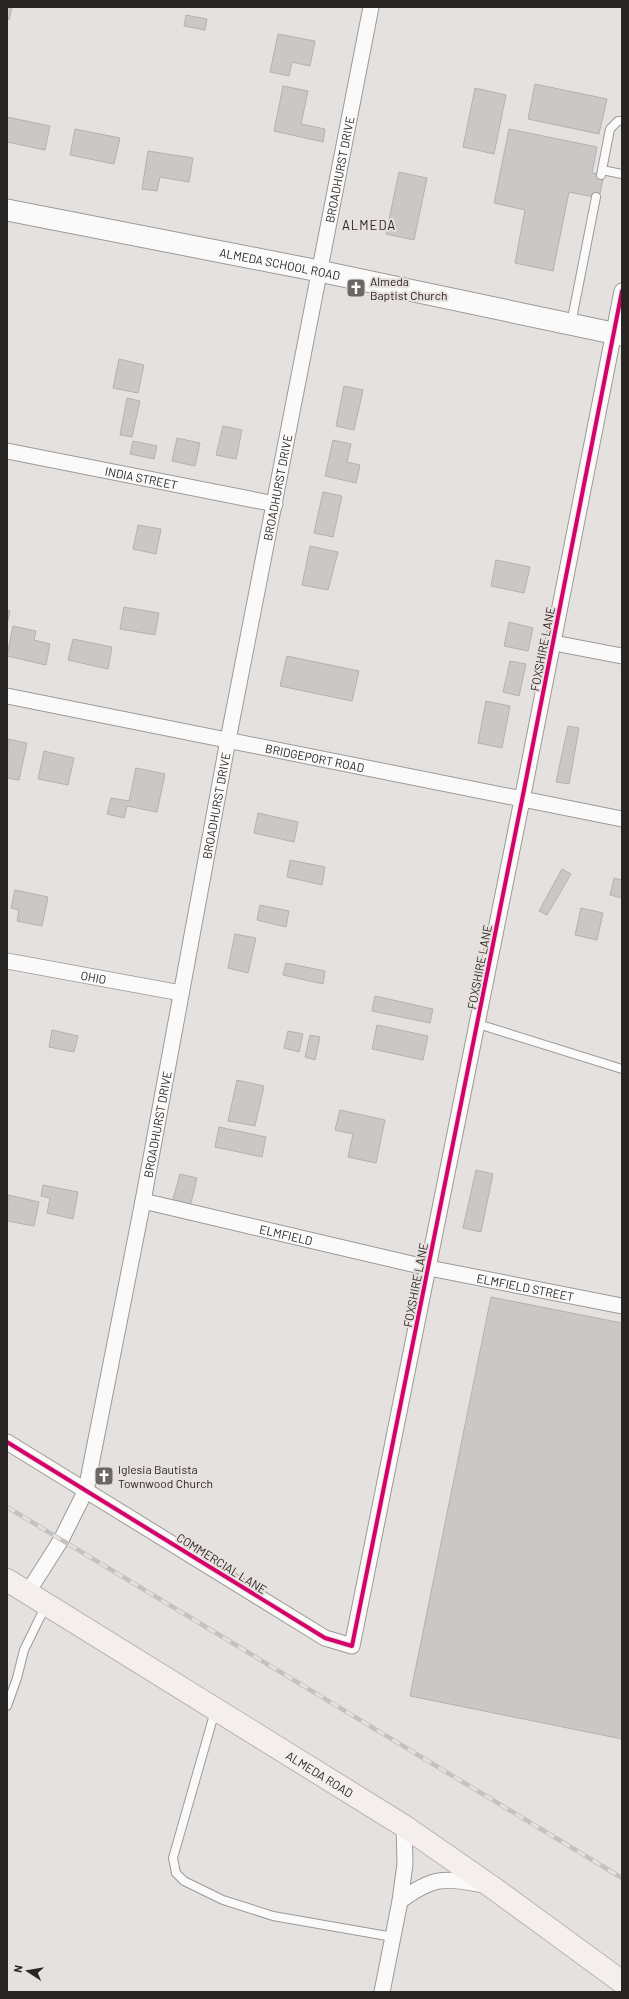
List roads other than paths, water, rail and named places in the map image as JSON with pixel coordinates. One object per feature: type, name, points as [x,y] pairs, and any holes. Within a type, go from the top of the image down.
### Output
[{"type":"main road","name":"ALMEDA ROAD","points":[[7,1580],[404,1826],[492,1887],[622,1982]]},
{"type":"street","name":"BROADHURST DRIVE","points":[[28,1592],[61,1540],[86,1490],[143,1201],[228,740],[371,7]]},
{"type":"street","name":"ALMEDA SCHOOL ROAD","points":[[7,210],[319,272],[618,334]]},
{"type":"street","name":"FOXSHIRE LANE","points":[[352,1646],[554,642],[618,334],[622,291]]},
{"type":"street","name":"INDIA STREET","points":[[7,451],[275,504]]},
{"type":"street","points":[[554,642],[622,656]]},
{"type":"street","name":"BRIDGEPORT ROAD","points":[[7,696],[622,819]]},
{"type":"street","name":"OHIO","points":[[7,961],[181,993]]},
{"type":"street","name":"ELMFIELD","points":[[143,1201],[428,1268]]},
{"type":"street","name":"ELMFIELD STREET","points":[[428,1268],[622,1306]]},
{"type":"street","name":"COMMERCIAL LANE","points":[[7,1442],[325,1638],[352,1646]]},
{"type":"street","points":[[382,1992],[400,1901],[405,1864],[404,1826]]},
{"type":"street","points":[[400,1901],[415,1890],[433,1881],[461,1880],[492,1887]]},
{"type":"lane","points":[[622,121],[618,121],[610,129],[601,172],[622,174]]},
{"type":"lane","points":[[571,324],[596,198]]},
{"type":"lane","points":[[478,1024],[622,1070]]},
{"type":"lane","points":[[7,1706],[17,1678],[24,1650],[46,1604]]},
{"type":"lane","points":[[216,1710],[173,1858],[176,1872],[184,1881],[223,1900],[273,1916],[393,1937]]},
{"type":"railway","points":[[7,1507],[622,1878]]},
{"type":"place","name":"Almeda Baptist Church","points":[[356,288]]},
{"type":"place","name":"Iglesia Bautista Townwood Church","points":[[104,1476]]},
{"type":"district","name":"ALMEDA","points":[[369,225]]}]
